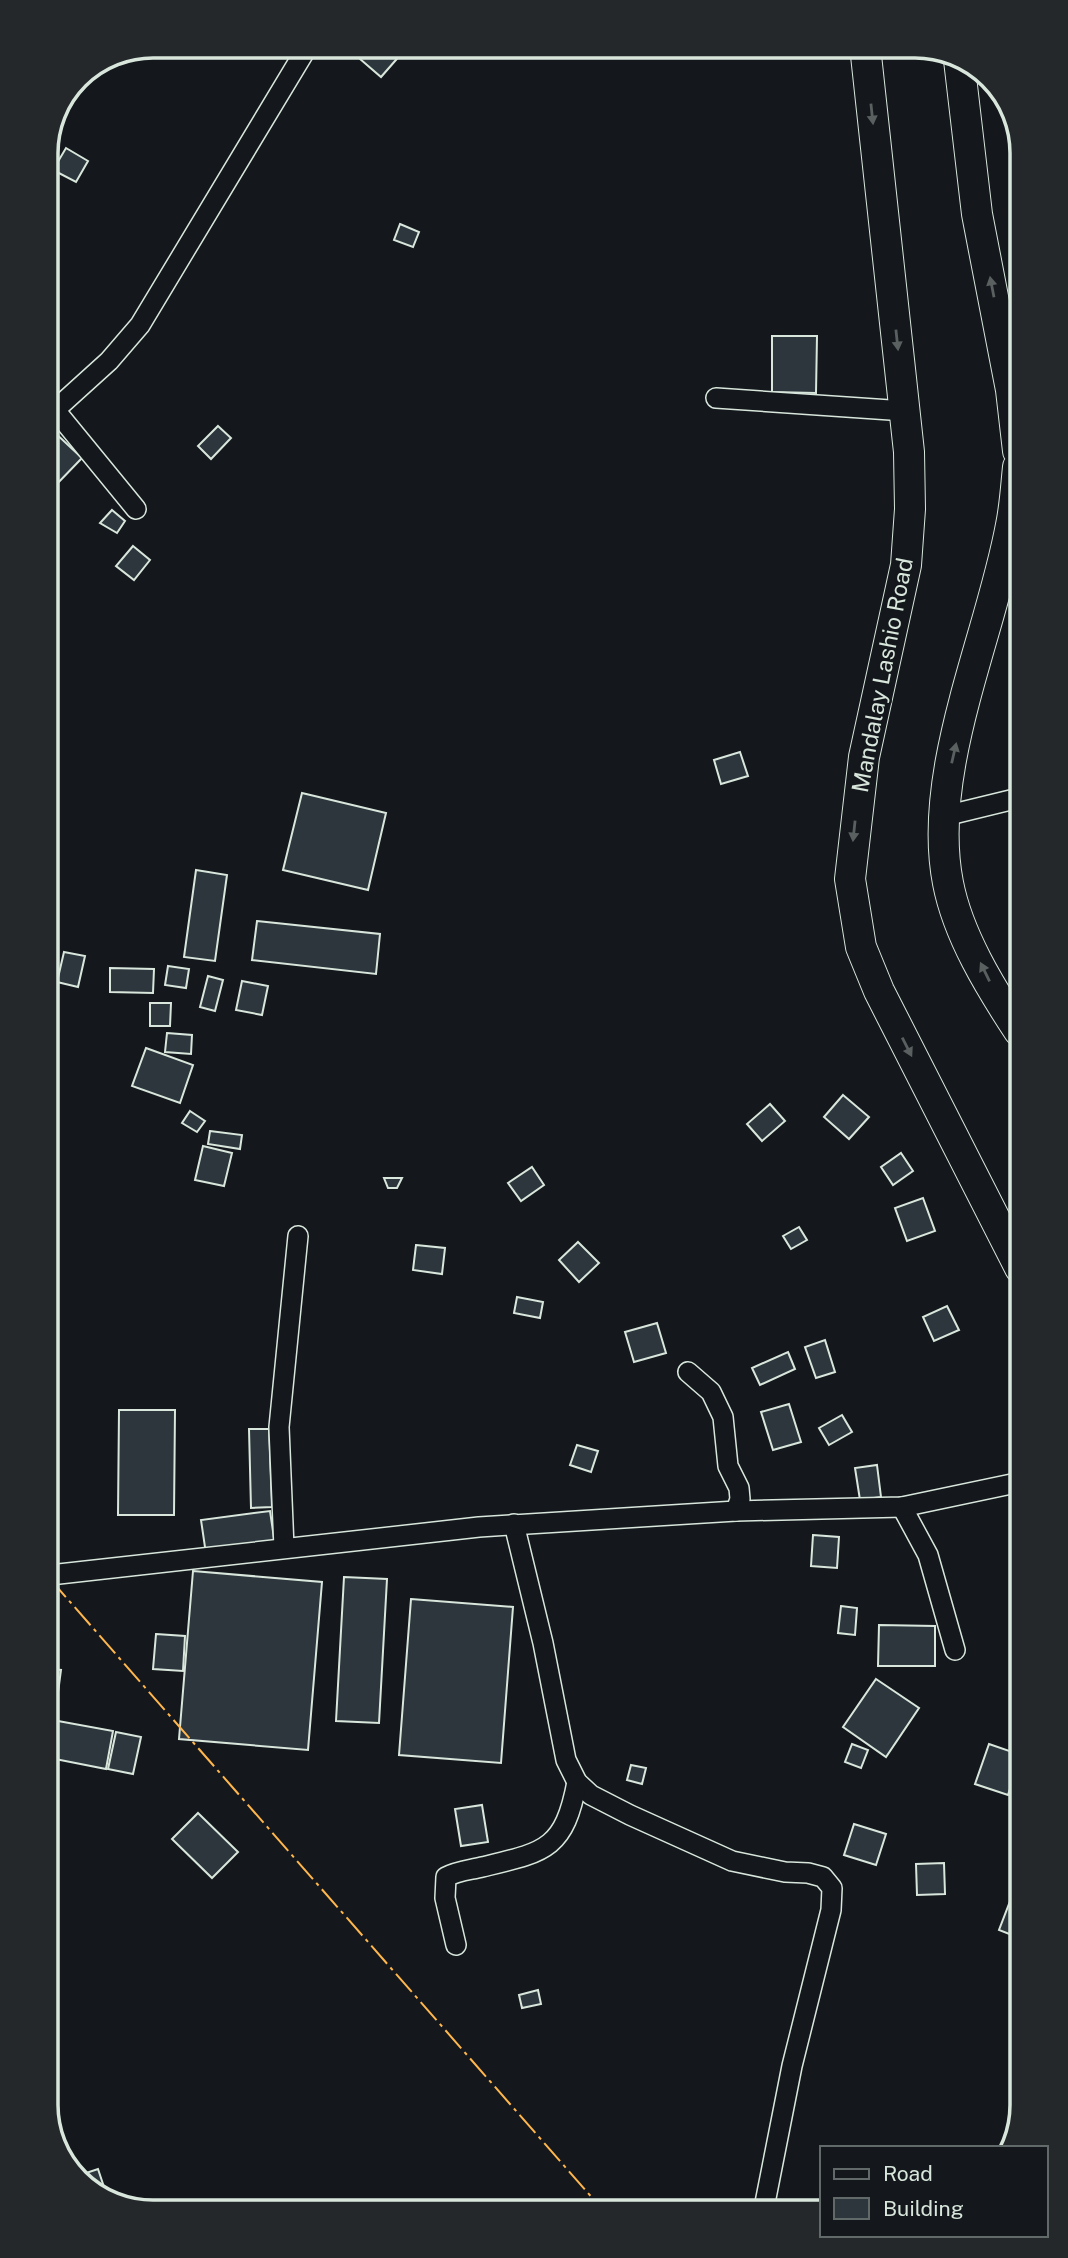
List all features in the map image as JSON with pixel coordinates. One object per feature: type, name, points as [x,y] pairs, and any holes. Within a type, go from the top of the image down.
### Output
[{"type":"highway","name":"Mandalay Lashio Road","points":[[866,58],[905,411],[910,509],[906,565],[864,757],[851,866],[852,908],[861,947],[879,991],[1010,1248]]},
{"type":"highway","points":[[960,70],[977,214],[1010,385]]},
{"type":"highway","points":[[1010,528],[972,673],[952,765],[945,816],[947,881],[955,910],[1010,1017]]},
{"type":"street","points":[[58,408],[109,361],[140,325],[301,58]]},
{"type":"street","points":[[716,398],[905,411]]},
{"type":"street","points":[[58,422],[136,509]]},
{"type":"street","points":[[945,816],[1010,800]]},
{"type":"street","points":[[284,1548],[279,1415],[298,1236]]},
{"type":"street","points":[[688,1372],[711,1392],[723,1417],[728,1466],[739,1488],[740,1499],[736,1511]]},
{"type":"street","points":[[58,1574],[514,1524],[736,1511],[902,1507],[1010,1484]]},
{"type":"street","points":[[902,1507],[928,1555],[955,1650]]},
{"type":"street","points":[[514,1524],[549,1668],[566,1760],[577,1782],[590,1795],[732,1861],[822,1877],[832,1888],[831,1910],[792,2066],[766,2200]]},
{"type":"street","points":[[456,1945],[446,1898],[446,1877],[531,1855],[555,1841],[571,1813],[577,1782]]},
{"type":"building","points":[[361,58],[398,58],[381,77]]},
{"type":"building","points":[[66,148],[88,161],[76,182],[58,173],[58,162]]},
{"type":"building","points":[[400,224],[419,232],[413,247],[394,240]]},
{"type":"building","points":[[772,336],[817,336],[816,393],[772,392]]},
{"type":"building","points":[[218,426],[231,438],[211,459],[198,446]]},
{"type":"building","points":[[58,436],[82,458],[58,483]]},
{"type":"building","points":[[112,510],[125,521],[117,533],[100,523]]},
{"type":"building","points":[[133,546],[150,560],[134,580],[116,566]]},
{"type":"building","points":[[740,752],[748,776],[721,784],[714,760]]},
{"type":"building","points":[[302,793],[386,813],[368,890],[283,870]]},
{"type":"building","points":[[196,870],[227,875],[215,961],[184,957]]},
{"type":"building","points":[[257,921],[380,934],[376,974],[252,960]]},
{"type":"building","points":[[64,952],[85,956],[78,987],[58,982]]},
{"type":"building","points":[[168,966],[189,969],[186,988],[165,985]]},
{"type":"building","points":[[110,968],[154,969],[153,993],[110,992]]},
{"type":"building","points":[[208,976],[223,980],[215,1011],[200,1007]]},
{"type":"building","points":[[242,981],[268,986],[262,1015],[236,1010]]},
{"type":"building","points":[[150,1003],[171,1003],[170,1026],[150,1026]]},
{"type":"building","points":[[167,1033],[192,1035],[191,1054],[165,1052]]},
{"type":"building","points":[[146,1048],[193,1065],[180,1103],[132,1086]]},
{"type":"building","points":[[843,1095],[869,1117],[849,1139],[824,1117]]},
{"type":"building","points":[[770,1104],[785,1121],[762,1141],[747,1124]]},
{"type":"building","points":[[190,1111],[205,1121],[197,1132],[182,1123]]},
{"type":"building","points":[[210,1131],[242,1135],[240,1149],[208,1144]]},
{"type":"building","points":[[203,1146],[232,1153],[224,1186],[195,1180]]},
{"type":"building","points":[[901,1153],[913,1171],[893,1185],[881,1167]]},
{"type":"building","points":[[532,1167],[544,1185],[521,1201],[508,1183]]},
{"type":"building","points":[[384,1178],[402,1178],[397,1188],[388,1188]]},
{"type":"building","points":[[923,1198],[935,1231],[907,1241],[895,1208]]},
{"type":"building","points":[[799,1227],[807,1240],[791,1249],[783,1236]]},
{"type":"building","points":[[578,1242],[599,1263],[579,1282],[559,1260]]},
{"type":"building","points":[[416,1245],[445,1248],[442,1274],[413,1270]]},
{"type":"building","points":[[517,1297],[543,1302],[540,1318],[514,1313]]},
{"type":"building","points":[[947,1306],[959,1330],[934,1341],[923,1317]]},
{"type":"building","points":[[657,1323],[666,1353],[634,1362],[625,1332]]},
{"type":"building","points":[[825,1340],[835,1372],[816,1378],[805,1347]]},
{"type":"building","points":[[788,1352],[795,1369],[760,1385],[752,1368]]},
{"type":"building","points":[[789,1404],[801,1442],[773,1450],[761,1412]]},
{"type":"building","points":[[119,1410],[175,1410],[174,1515],[118,1515]]},
{"type":"building","points":[[842,1415],[852,1432],[829,1445],[819,1428]]},
{"type":"building","points":[[249,1429],[269,1429],[272,1507],[251,1508]]},
{"type":"building","points":[[577,1445],[598,1451],[591,1472],[570,1465]]},
{"type":"building","points":[[877,1465],[881,1497],[860,1500],[855,1468]]},
{"type":"building","points":[[270,1511],[275,1545],[206,1554],[201,1520]]},
{"type":"building","points":[[813,1535],[839,1537],[837,1568],[811,1566]]},
{"type":"building","points":[[193,1571],[322,1582],[308,1750],[179,1739]]},
{"type":"building","points":[[344,1577],[387,1579],[379,1723],[336,1721]]},
{"type":"building","points":[[411,1599],[513,1607],[501,1763],[399,1755]]},
{"type":"building","points":[[841,1606],[857,1608],[855,1635],[838,1633]]},
{"type":"building","points":[[879,1625],[935,1626],[935,1666],[878,1666]]},
{"type":"building","points":[[156,1634],[185,1636],[183,1671],[153,1669]]},
{"type":"building","points":[[58,1670],[61,1670],[58,1692]]},
{"type":"building","points":[[876,1679],[919,1708],[886,1757],[843,1727]]},
{"type":"building","points":[[58,1721],[113,1731],[106,1769],[58,1760]]},
{"type":"building","points":[[116,1732],[141,1737],[133,1774],[108,1769]]},
{"type":"building","points":[[852,1744],[868,1750],[861,1768],[845,1762]]},
{"type":"building","points":[[989,1744],[1010,1751],[1008,1795],[975,1784]]},
{"type":"building","points":[[631,1765],[646,1768],[642,1784],[627,1780]]},
{"type":"building","points":[[482,1805],[488,1842],[461,1846],[455,1809]]},
{"type":"building","points":[[198,1813],[238,1852],[212,1878],[172,1839]]},
{"type":"building","points":[[854,1824],[886,1834],[876,1865],[844,1855]]},
{"type":"building","points":[[944,1863],[945,1894],[917,1895],[916,1864]]},
{"type":"building","points":[[1010,1901],[1010,1934],[999,1930]]},
{"type":"building","points":[[538,1990],[541,2004],[522,2008],[519,1995]]},
{"type":"building","points":[[98,2169],[104,2186],[95,2181],[86,2173]]},
{"type":"power","points":[[58,1588],[594,2200]]}]
